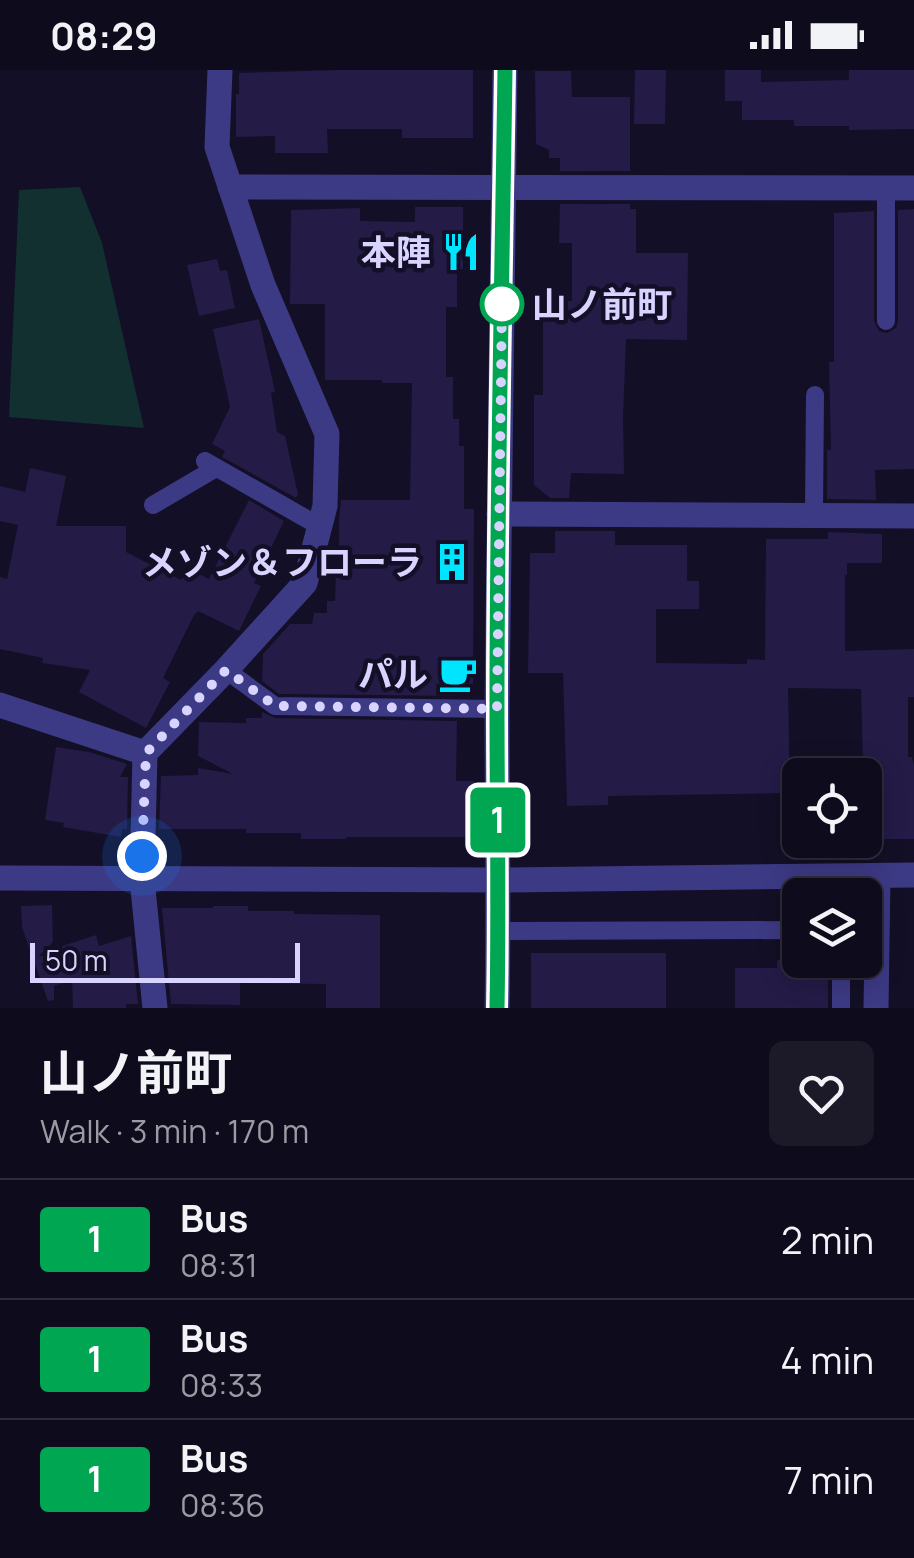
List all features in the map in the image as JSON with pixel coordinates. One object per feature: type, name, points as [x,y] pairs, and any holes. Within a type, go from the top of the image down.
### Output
[{"type":"street","points":[[155,1008],[142,879],[146,753],[305,582],[325,506],[327,434],[263,285],[217,147],[220,70]]},
{"type":"street","points":[[497,1008],[498,514],[505,70]]},
{"type":"street","points":[[230,187],[914,188]]},
{"type":"street","points":[[498,514],[914,516]]},
{"type":"street","points":[[0,706],[146,753]]},
{"type":"street","points":[[0,878],[500,880],[914,874]]},
{"type":"street","points":[[876,1008],[878,876]]},
{"type":"lane","points":[[886,188],[886,321]]},
{"type":"lane","points":[[814,515],[815,395]]},
{"type":"lane","points":[[153,505],[210,464],[319,526]]},
{"type":"lane","points":[[226,670],[275,706],[497,709]]},
{"type":"lane","points":[[498,931],[782,930]]},
{"type":"lane","points":[[841,978],[841,1008]]},
{"type":"green space","points":[[80,187],[102,243],[144,428],[9,417],[19,190]]},
{"type":"building","points":[[473,70],[473,138],[402,138],[402,129],[327,129],[328,153],[275,153],[275,136],[236,137],[239,73]]},
{"type":"building","points":[[635,70],[666,70],[665,124],[634,124]]},
{"type":"building","points":[[725,70],[761,70],[761,82],[849,80],[849,70],[914,70],[914,129],[849,130],[849,126],[794,126],[794,120],[742,120],[742,101],[725,101]]},
{"type":"building","points":[[535,71],[571,71],[572,97],[630,97],[630,171],[560,171],[560,158],[549,158],[549,150],[536,144]]},
{"type":"building","points":[[560,204],[630,204],[630,209],[636,209],[636,253],[688,253],[687,340],[626,339],[624,474],[571,473],[569,498],[550,498],[534,485],[534,395],[543,395],[543,301],[572,301],[572,243],[559,243]]},
{"type":"building","points":[[415,207],[463,207],[463,269],[457,269],[457,307],[446,307],[446,377],[453,377],[453,419],[459,419],[459,446],[464,446],[464,509],[474,509],[473,688],[457,688],[457,696],[279,694],[262,681],[263,654],[290,624],[312,624],[314,613],[327,613],[327,601],[335,601],[341,500],[410,500],[412,383],[325,380],[325,304],[290,304],[291,210],[360,208],[360,221],[415,222]]},
{"type":"building","points":[[914,209],[914,469],[875,470],[876,500],[827,499],[827,450],[831,450],[829,362],[834,362],[834,213],[874,211],[874,321],[879,331],[887,333],[896,328],[898,321],[898,210]]},
{"type":"building","points":[[217,259],[220,271],[227,270],[235,308],[199,316],[187,265]]},
{"type":"building","points":[[259,319],[275,392],[271,393],[277,432],[285,436],[296,498],[222,457],[225,451],[212,444],[230,407],[213,329]]},
{"type":"building","points":[[30,468],[66,476],[56,526],[126,526],[126,552],[181,580],[187,568],[209,579],[249,500],[284,521],[254,583],[261,586],[239,631],[198,611],[194,615],[163,678],[170,682],[146,728],[79,692],[90,670],[42,663],[43,658],[0,649],[0,577],[7,579],[18,525],[0,521],[0,486],[25,492]]},
{"type":"building","points":[[555,531],[615,531],[615,545],[687,545],[687,581],[699,581],[699,609],[656,609],[656,663],[747,664],[747,659],[765,660],[766,539],[828,539],[828,532],[882,534],[882,563],[847,563],[845,651],[914,649],[914,697],[908,697],[908,757],[912,757],[914,765],[914,839],[882,839],[882,758],[863,758],[861,689],[788,688],[789,758],[782,758],[782,793],[608,796],[608,805],[567,806],[563,673],[528,673],[530,553],[555,553]]},
{"type":"building","points":[[262,712],[275,718],[457,721],[456,781],[474,781],[474,837],[301,839],[301,833],[246,833],[246,829],[159,829],[161,776],[198,775],[198,768],[233,774],[198,756],[199,722],[246,723],[246,718],[262,718]]},
{"type":"building","points":[[56,747],[127,764],[120,777],[128,777],[127,829],[122,829],[121,837],[45,820]]},
{"type":"building","points":[[52,905],[53,949],[96,935],[99,946],[131,936],[138,1004],[126,1004],[126,1008],[73,1008],[72,980],[54,986],[54,1000],[48,1001],[22,927],[21,906]]},
{"type":"building","points":[[248,906],[248,911],[294,914],[380,915],[380,1008],[326,1008],[326,984],[240,983],[240,1005],[171,1004],[162,908]]},
{"type":"building","points":[[531,953],[666,953],[666,1008],[531,1008]]},
{"type":"building","points":[[777,960],[782,960],[782,978],[828,978],[828,1008],[735,1008],[735,968],[777,968]]},
{"type":"bus line","name":"1","points":[[497,1008],[498,514],[505,70]]},
{"type":"place","name":"本陣","points":[[461,252]]},
{"type":"place","name":"山ノ前町","points":[[502,304]]},
{"type":"place","name":"メゾン＆フローラ","points":[[452,562]]},
{"type":"place","name":"パル","points":[[458,674]]},
{"type":"route","points":[[142,856],[146,753],[226,670],[275,706],[497,709],[502,296],[502,304]]}]
